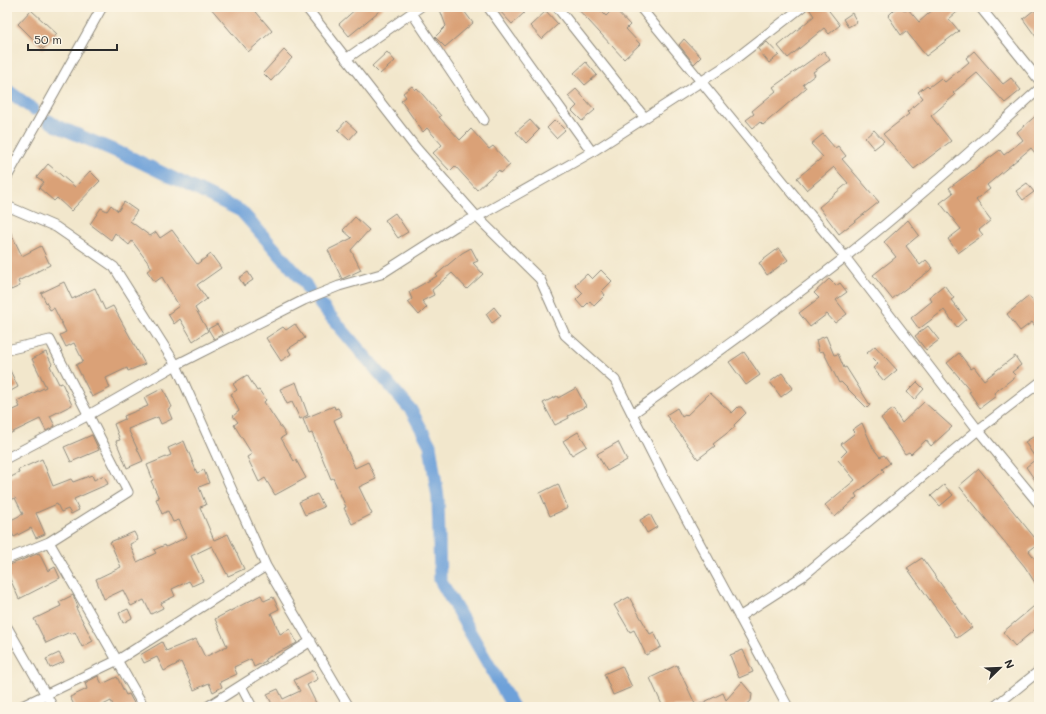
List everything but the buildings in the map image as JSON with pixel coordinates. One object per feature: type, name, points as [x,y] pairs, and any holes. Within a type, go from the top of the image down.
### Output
[{"type":"street","points":[[7,177],[102,7]]},
{"type":"street","points":[[306,7],[416,148],[477,217],[540,279],[565,335],[614,380],[788,707]]},
{"type":"street","points":[[346,59],[420,7]]},
{"type":"street","points":[[488,7],[592,152]]},
{"type":"street","points":[[557,7],[645,118]]},
{"type":"street","points":[[640,7],[845,257],[978,430],[1038,500]]},
{"type":"street","points":[[7,458],[87,416],[176,365],[304,300],[339,286],[381,274],[456,226],[477,217],[592,152],[730,63],[802,7]]},
{"type":"street","points":[[980,7],[1039,80]]},
{"type":"street","points":[[412,13],[484,120]]},
{"type":"street","points":[[632,414],[742,335],[845,257],[976,146],[1039,89]]},
{"type":"street","points":[[7,206],[56,227],[114,267],[176,365],[266,566],[350,707]]},
{"type":"street","points":[[7,350],[50,340],[87,416],[128,492],[49,542],[7,559]]},
{"type":"street","points":[[739,617],[802,576],[978,430],[1039,383]]},
{"type":"street","points":[[49,542],[144,707]]},
{"type":"street","points":[[20,707],[118,660],[266,566]]},
{"type":"street","points":[[7,627],[53,707]]},
{"type":"street","points":[[206,707],[311,641]]},
{"type":"street","points":[[994,707],[1039,671]]},
{"type":"street","points":[[241,686],[252,707]]},
{"type":"waterway","points":[[7,90],[33,109]]},
{"type":"waterway","points":[[49,121],[57,126],[134,159],[241,211],[304,282],[309,291]]},
{"type":"waterway","points":[[320,304],[411,410],[430,445],[438,498],[440,580],[513,707]]}]
